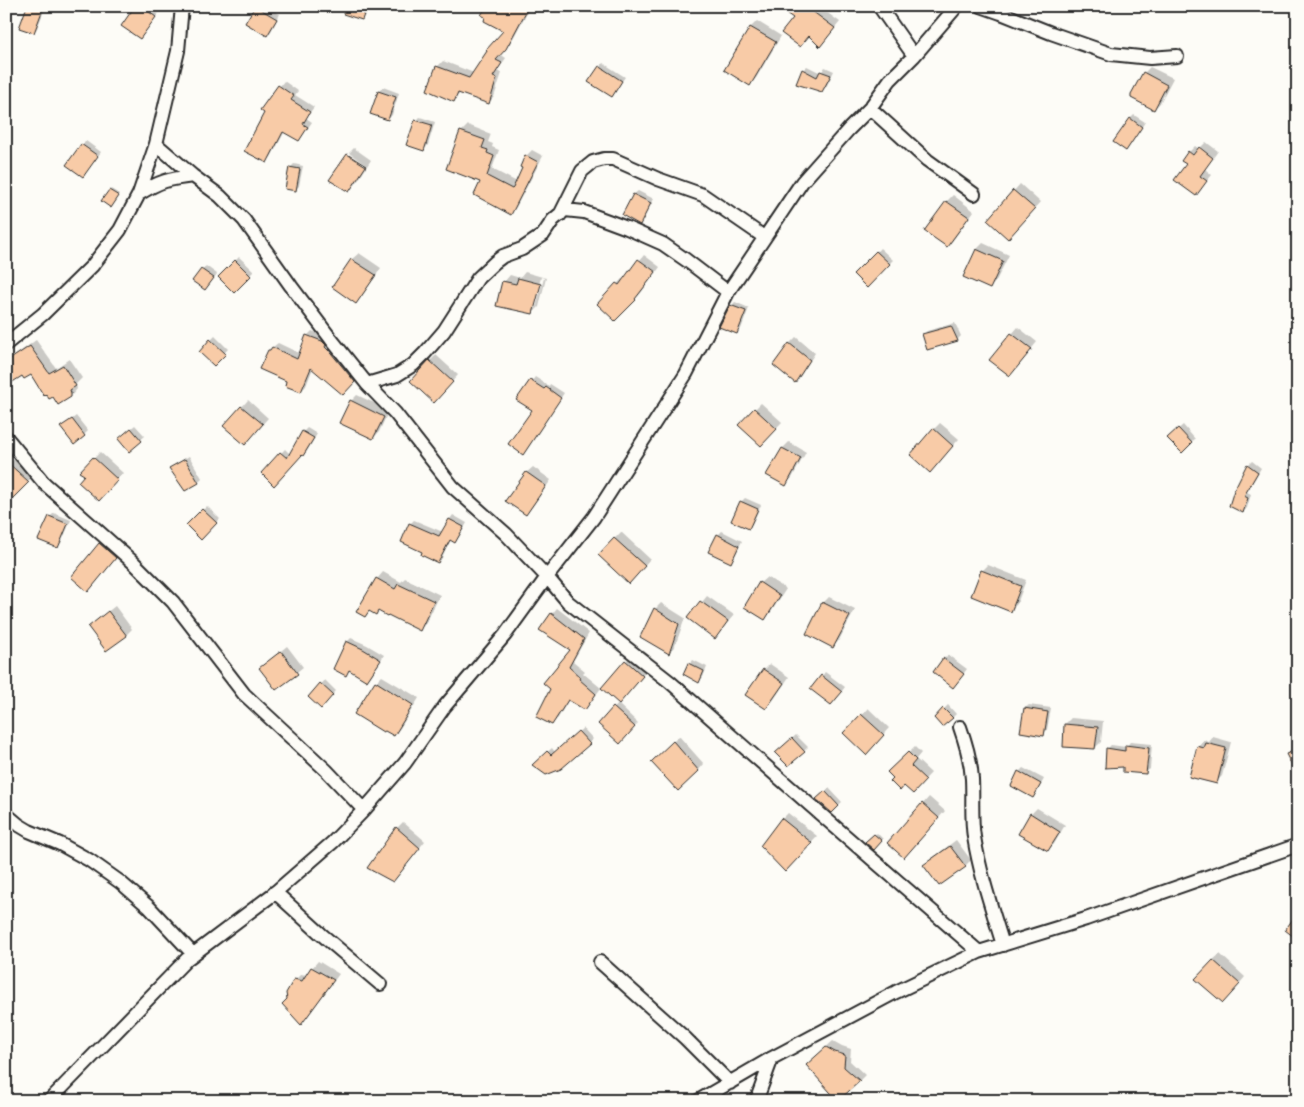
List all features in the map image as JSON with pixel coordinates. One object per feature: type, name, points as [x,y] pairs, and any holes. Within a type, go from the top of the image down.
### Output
[{"type":"street","points":[[6,344],[43,314],[92,266],[120,230],[139,194],[156,144],[178,51],[182,6]]},
{"type":"street","points":[[879,6],[914,56]]},
{"type":"street","points":[[49,1101],[187,959],[275,892],[333,842],[364,810],[404,763],[446,706],[505,635],[594,517],[686,374],[728,292],[802,182],[870,108],[890,80],[914,56],[957,6]]},
{"type":"street","points":[[981,6],[1111,54],[1150,58],[1177,56]]},
{"type":"street","points":[[870,108],[927,160],[974,194]]},
{"type":"street","points":[[156,144],[193,176],[220,196],[244,220],[331,339],[395,413],[453,487],[506,534],[568,602],[670,682],[979,952]]},
{"type":"street","points":[[560,215],[582,171],[593,162],[614,159],[658,179],[703,195],[764,237]]},
{"type":"street","points":[[139,194],[158,182],[171,178],[193,176]]},
{"type":"street","points":[[368,384],[397,374],[413,365],[444,331],[478,278],[503,256],[522,249],[543,235],[553,220],[565,210],[584,212],[663,244],[728,292]]},
{"type":"street","points":[[6,437],[44,483],[134,563],[173,602],[244,694],[326,770],[364,810]]},
{"type":"street","points":[[960,727],[968,749],[972,778],[971,804],[974,836],[985,887],[1003,944]]},
{"type":"street","points":[[6,814],[18,825],[60,844],[89,860],[120,882],[149,907],[194,954]]},
{"type":"street","points":[[698,1101],[772,1058],[896,992],[979,952],[1086,919],[1298,845]]},
{"type":"street","points":[[275,892],[380,984]]},
{"type":"street","points":[[600,962],[685,1038],[730,1083]]},
{"type":"street","points":[[758,1101],[758,1096],[772,1058]]},
{"type":"building","points":[[27,6],[44,6],[34,33],[19,28]]},
{"type":"building","points":[[135,6],[141,6],[156,17],[140,39],[121,26]]},
{"type":"building","points":[[255,6],[277,19],[267,36],[245,23]]},
{"type":"building","points":[[345,6],[367,6],[362,20],[343,14]]},
{"type":"building","points":[[487,6],[529,6],[506,49],[496,60],[502,63],[493,77],[497,78],[489,104],[458,93],[454,102],[427,90],[436,66],[469,78],[486,50],[503,31],[484,21],[485,17],[481,15]]},
{"type":"building","points":[[776,6],[816,6],[812,11],[835,28],[820,47],[809,36],[800,47],[781,33],[793,18]]},
{"type":"building","points":[[750,27],[776,42],[750,86],[724,70]]},
{"type":"building","points":[[599,66],[622,81],[612,97],[588,82]]},
{"type":"building","points":[[802,69],[817,77],[820,71],[831,75],[822,92],[796,84]]},
{"type":"building","points":[[1143,72],[1167,85],[1154,110],[1131,98],[1131,94]]},
{"type":"building","points":[[278,85],[294,96],[291,100],[310,112],[303,124],[308,127],[299,141],[283,132],[267,163],[244,151],[264,113],[260,110]]},
{"type":"building","points":[[378,91],[396,97],[388,120],[370,114]]},
{"type":"building","points":[[1130,118],[1142,127],[1126,151],[1113,142]]},
{"type":"building","points":[[415,120],[432,125],[424,151],[406,145]]},
{"type":"building","points":[[460,131],[485,140],[482,148],[488,150],[487,153],[494,156],[487,176],[512,189],[522,168],[520,167],[525,155],[538,162],[511,215],[474,195],[480,182],[446,169]]},
{"type":"building","points":[[81,144],[98,156],[83,177],[66,165]]},
{"type":"building","points":[[1199,147],[1213,158],[1200,176],[1207,181],[1196,196],[1174,180],[1186,164],[1181,161],[1188,151],[1193,155]]},
{"type":"building","points":[[347,154],[366,166],[349,192],[329,180]]},
{"type":"building","points":[[289,167],[300,169],[296,191],[285,189]]},
{"type":"building","points":[[109,190],[119,196],[111,208],[101,201]]},
{"type":"building","points":[[1013,190],[1035,209],[1008,239],[987,220]]},
{"type":"building","points":[[633,194],[651,203],[640,225],[622,215]]},
{"type":"building","points":[[946,201],[969,217],[947,247],[924,231]]},
{"type":"building","points":[[976,249],[1003,261],[990,289],[963,277]]},
{"type":"building","points":[[876,251],[890,264],[867,288],[853,274]]},
{"type":"building","points":[[351,259],[376,275],[356,304],[332,287]]},
{"type":"building","points":[[638,259],[656,272],[636,300],[615,321],[597,304],[616,283],[619,285]]},
{"type":"building","points":[[235,260],[251,276],[234,293],[218,277]]},
{"type":"building","points":[[201,269],[214,278],[205,290],[192,281]]},
{"type":"building","points":[[518,278],[541,284],[533,314],[496,306],[502,281],[516,284]]},
{"type":"building","points":[[730,305],[746,311],[737,334],[719,327]]},
{"type":"building","points":[[951,326],[958,341],[927,350],[922,334]]},
{"type":"building","points":[[1011,333],[1032,349],[1010,376],[989,360]]},
{"type":"building","points":[[306,335],[322,341],[355,382],[343,395],[311,368],[301,392],[285,386],[286,381],[259,369],[268,350],[272,347],[297,359]]},
{"type":"building","points":[[210,339],[226,354],[214,366],[199,352]]},
{"type":"building","points":[[789,343],[810,360],[795,383],[773,365]]},
{"type":"building","points":[[30,346],[49,373],[63,365],[76,386],[70,390],[71,397],[58,405],[53,397],[49,399],[46,394],[44,396],[31,375],[24,379],[22,376],[11,383],[6,376],[6,362]]},
{"type":"building","points":[[429,360],[453,382],[434,403],[410,381]]},
{"type":"building","points":[[530,380],[544,389],[546,387],[561,398],[523,455],[508,444],[532,410],[516,400]]},
{"type":"building","points":[[350,400],[384,417],[373,439],[339,423]]},
{"type":"building","points":[[241,406],[263,424],[245,445],[223,426]]},
{"type":"building","points":[[754,408],[777,429],[761,446],[738,425]]},
{"type":"building","points":[[72,419],[85,436],[74,445],[60,427]]},
{"type":"building","points":[[131,428],[142,441],[129,452],[118,439]]},
{"type":"building","points":[[933,428],[953,446],[930,473],[910,455]]},
{"type":"building","points":[[1178,428],[1192,443],[1182,453],[1167,438]]},
{"type":"building","points":[[302,431],[314,438],[303,456],[274,486],[261,473],[280,452],[287,458]]},
{"type":"building","points":[[782,448],[801,458],[786,486],[766,475]]},
{"type":"building","points":[[93,457],[118,480],[99,501],[78,482],[84,475],[79,472]]},
{"type":"building","points":[[185,459],[199,483],[185,491],[169,468]]},
{"type":"building","points":[[6,461],[29,482],[6,505]]},
{"type":"building","points":[[1247,464],[1258,472],[1244,496],[1248,498],[1243,513],[1229,506],[1234,490]]},
{"type":"building","points":[[526,472],[546,486],[526,515],[505,501]]},
{"type":"building","points":[[740,501],[758,509],[749,529],[731,521]]},
{"type":"building","points":[[202,509],[217,523],[201,540],[186,525]]},
{"type":"building","points":[[49,516],[68,524],[58,548],[38,540]]},
{"type":"building","points":[[449,519],[464,527],[455,543],[450,540],[438,563],[421,555],[422,552],[401,542],[409,523],[439,536]]},
{"type":"building","points":[[717,534],[739,546],[731,563],[708,552]]},
{"type":"building","points":[[614,538],[645,566],[629,584],[598,555]]},
{"type":"building","points":[[99,543],[116,558],[88,592],[71,577]]},
{"type":"building","points":[[981,570],[1021,586],[1011,612],[971,596]]},
{"type":"building","points":[[376,578],[395,589],[398,584],[434,601],[420,631],[378,611],[376,615],[369,611],[365,617],[356,612]]},
{"type":"building","points":[[759,582],[780,596],[765,620],[744,607]]},
{"type":"building","points":[[700,601],[728,621],[715,639],[687,618]]},
{"type":"building","points":[[822,602],[850,616],[833,648],[806,634]]},
{"type":"building","points":[[654,608],[679,624],[669,654],[640,637]]},
{"type":"building","points":[[108,611],[127,636],[106,651],[88,627]]},
{"type":"building","points":[[551,613],[584,639],[569,667],[596,694],[585,710],[568,700],[552,725],[536,717],[550,689],[543,683],[570,650],[539,630]]},
{"type":"building","points":[[346,641],[381,660],[367,681],[349,670],[346,676],[333,669]]},
{"type":"building","points":[[281,651],[298,674],[276,690],[259,668]]},
{"type":"building","points":[[943,658],[964,674],[953,688],[933,672]]},
{"type":"building","points":[[625,660],[643,676],[619,704],[601,688]]},
{"type":"building","points":[[688,663],[704,671],[699,683],[683,674]]},
{"type":"building","points":[[763,669],[784,683],[766,709],[745,695]]},
{"type":"building","points":[[821,675],[842,692],[831,705],[810,689]]},
{"type":"building","points":[[375,681],[413,705],[394,736],[385,731],[383,732],[354,714]]},
{"type":"building","points":[[320,683],[333,695],[321,709],[308,697]]},
{"type":"building","points":[[613,707],[635,727],[620,744],[598,724]]},
{"type":"building","points":[[943,708],[953,718],[942,727],[934,718]]},
{"type":"building","points":[[1024,708],[1048,712],[1044,736],[1020,732]]},
{"type":"building","points":[[861,714],[884,735],[866,755],[843,733]]},
{"type":"building","points":[[1064,724],[1098,727],[1095,749],[1063,747]]},
{"type":"building","points":[[578,731],[590,744],[561,769],[546,775],[532,765],[547,751],[551,755]]},
{"type":"building","points":[[792,738],[805,752],[788,766],[775,753]]},
{"type":"building","points":[[673,741],[699,771],[678,791],[651,762]]},
{"type":"building","points":[[1206,743],[1226,748],[1217,784],[1189,777],[1197,746],[1204,748]]},
{"type":"building","points":[[1125,745],[1149,748],[1146,774],[1123,772],[1123,767],[1105,768],[1106,748],[1125,751]]},
{"type":"building","points":[[1298,749],[1298,778],[1286,754]]},
{"type":"building","points":[[908,752],[916,760],[911,766],[926,780],[913,794],[904,786],[900,791],[890,781],[893,778],[887,772]]},
{"type":"building","points":[[1018,771],[1041,784],[1033,798],[1011,786]]},
{"type":"building","points":[[825,791],[839,806],[832,813],[816,799]]},
{"type":"building","points":[[922,803],[939,818],[904,858],[887,843]]},
{"type":"building","points":[[1030,813],[1060,832],[1048,851],[1018,834]]},
{"type":"building","points":[[781,818],[812,843],[785,872],[760,846]]},
{"type":"building","points":[[396,827],[420,848],[393,882],[367,868]]},
{"type":"building","points":[[874,834],[882,841],[874,850],[865,842]]},
{"type":"building","points":[[950,846],[966,867],[939,886],[923,865]]},
{"type":"building","points":[[1298,912],[1298,940],[1285,930]]},
{"type":"building","points":[[1213,960],[1240,984],[1223,1003],[1195,979]]},
{"type":"building","points":[[311,967],[334,980],[301,1025],[282,1004],[287,999],[286,993],[294,979],[302,981]]},
{"type":"building","points":[[826,1047],[845,1055],[844,1067],[860,1081],[838,1101],[806,1065]]}]
